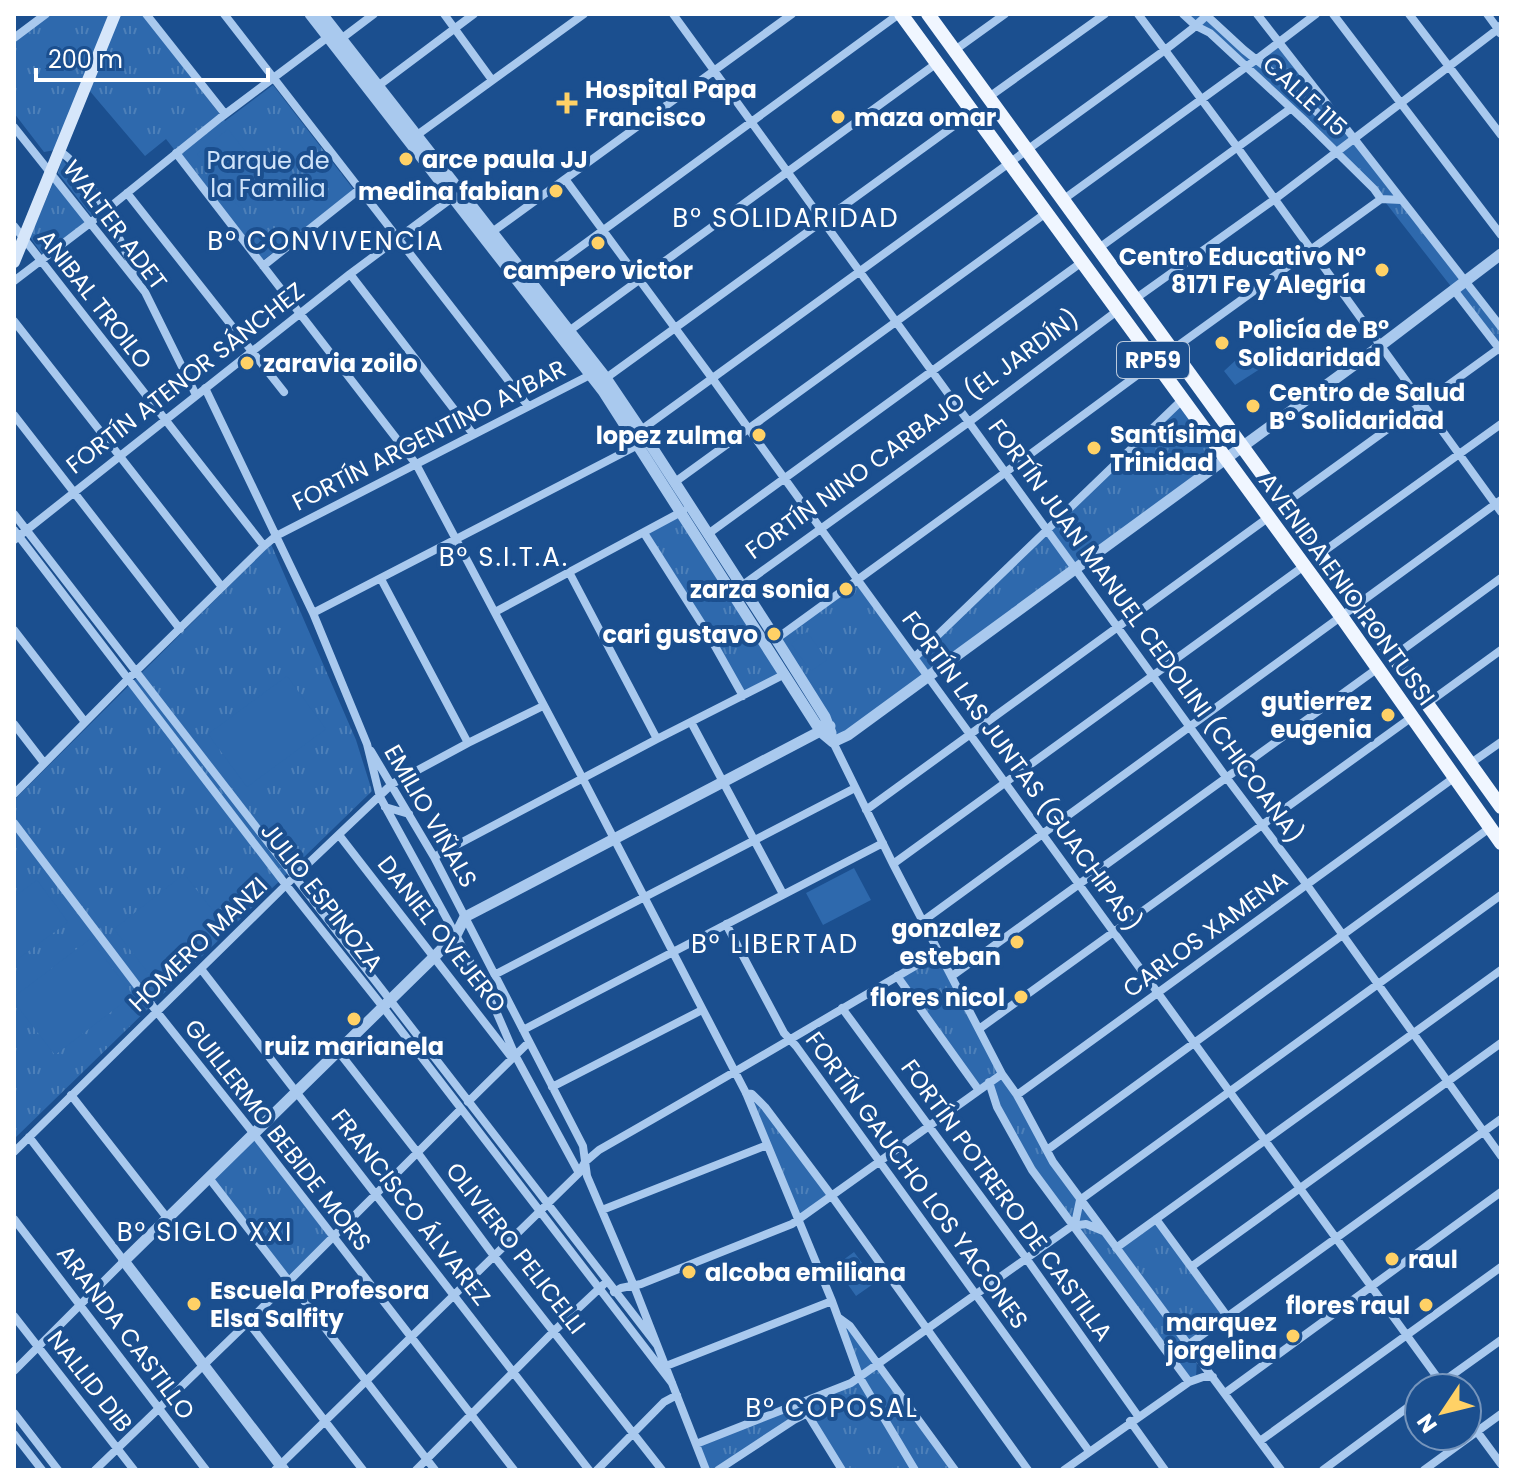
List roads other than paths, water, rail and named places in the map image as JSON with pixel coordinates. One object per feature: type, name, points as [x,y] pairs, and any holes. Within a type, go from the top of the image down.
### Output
[{"type":"main road","points":[[14,262],[115,14]]},
{"type":"main road","name":"AVENIDA ENIO PONTUSSI","points":[[900,14],[1341,616],[1501,843]]},
{"type":"main road","name":"AVENIDA ENIO PONTUSSI","points":[[928,14],[1501,807]]},
{"type":"street","points":[[14,38],[46,14]]},
{"type":"street","points":[[146,14],[225,114]]},
{"type":"street","points":[[224,14],[528,406]]},
{"type":"street","points":[[310,14],[378,86],[413,138]]},
{"type":"street","points":[[322,14],[334,38],[598,376]]},
{"type":"street","points":[[14,281],[273,77],[374,14]]},
{"type":"street","points":[[444,14],[492,80]]},
{"type":"street","points":[[378,86],[474,14]]},
{"type":"street","points":[[413,138],[584,14]]},
{"type":"street","name":"FORTÍN JUAN MANUEL CEDOLINI (CHICOANA)","points":[[673,14],[1501,1156]]},
{"type":"street","points":[[488,235],[792,14]]},
{"type":"street","points":[[531,283],[900,14]]},
{"type":"street","points":[[955,50],[1005,14]]},
{"type":"street","points":[[989,97],[1105,14]]},
{"type":"street","points":[[923,921],[1190,725],[1499,505],[1138,14]]},
{"type":"street","name":"CALLE 115","points":[[1183,14],[1210,33],[1306,122],[1381,199]]},
{"type":"street","points":[[1257,14],[1501,327]]},
{"type":"street","points":[[1064,199],[1316,14]]},
{"type":"street","points":[[1333,14],[1501,235]]},
{"type":"street","points":[[1409,14],[1501,135]]},
{"type":"street","points":[[1135,299],[1275,199],[1500,29],[1487,14]]},
{"type":"street","points":[[313,613],[642,438],[712,378],[1165,50],[1206,15],[1321,116],[1345,129]]},
{"type":"street","points":[[569,331],[937,63]]},
{"type":"street","points":[[1099,248],[1290,109]]},
{"type":"street","name":"FORTÍN ARGENTINO AYBAR","points":[[14,794],[276,536],[528,406],[598,376],[675,328],[973,112]]},
{"type":"street","name":"WALTER ADET","points":[[14,127],[145,292],[196,395]]},
{"type":"street","points":[[59,151],[78,168],[105,211],[145,292]]},
{"type":"street","points":[[176,153],[416,464],[746,1093],[839,1318],[860,1378],[915,1470]]},
{"type":"street","points":[[1372,164],[1374,189]]},
{"type":"street","name":"FORTÍN LAS JUNTAS (GUACHIPAS)","points":[[565,179],[1301,1187],[1431,1372]]},
{"type":"street","points":[[263,266],[360,189]]},
{"type":"street","points":[[127,193],[284,392]]},
{"type":"street","name":"FORTÍN ATENOR SÁNCHEZ","points":[[16,535],[27,530],[397,237],[456,195]]},
{"type":"street","points":[[1172,350],[1381,199],[1401,200]]},
{"type":"street","points":[[675,482],[1046,213]]},
{"type":"street","name":"ANIBAL TROILO","points":[[14,226],[264,546]]},
{"type":"street","points":[[488,235],[569,331],[675,482],[686,509],[708,534],[785,674],[825,729]]},
{"type":"street","points":[[833,742],[848,735],[1501,254]]},
{"type":"street","points":[[708,534],[1082,262]]},
{"type":"street","points":[[350,274],[473,434]]},
{"type":"street","points":[[1284,504],[1500,349],[1454,290]]},
{"type":"street","name":"FORTÍN NINO CARBAJO (EL JARDÍN)","points":[[737,589],[1117,311]]},
{"type":"street","points":[[14,321],[222,587]]},
{"type":"street","points":[[776,639],[1155,362]]},
{"type":"street","points":[[205,388],[313,613],[367,744]]},
{"type":"street","points":[[915,657],[1182,400]]},
{"type":"street","points":[[14,415],[180,629]]},
{"type":"street","points":[[1320,554],[1501,424]]},
{"type":"street","points":[[642,438],[737,589],[776,639],[833,742],[1002,1074],[1017,1095],[1053,1162],[1281,1470]]},
{"type":"street","points":[[495,612],[686,509]]},
{"type":"street","name":"JULIO ESPINOZA","points":[[14,514],[286,885],[386,1003]]},
{"type":"street","points":[[866,810],[1269,517]]},
{"type":"street","points":[[644,533],[707,632],[743,696]]},
{"type":"street","name":"JULIO ESPINOZA","points":[[16,535],[294,877],[465,1105],[547,1203],[657,1345]]},
{"type":"street","points":[[893,864],[1304,566]]},
{"type":"street","points":[[569,572],[657,739]]},
{"type":"street","points":[[1394,656],[1501,578]]},
{"type":"street","points":[[381,579],[468,743]]},
{"type":"street","points":[[14,630],[85,722]]},
{"type":"street","points":[[1428,703],[1501,650]]},
{"type":"street","points":[[952,976],[1378,668]]},
{"type":"street","points":[[423,875],[436,862],[583,779],[785,674]]},
{"type":"street","name":"HOMERO MANZI","points":[[14,1152],[392,784],[543,706]]},
{"type":"street","points":[[979,1029],[1412,717]]},
{"type":"street","points":[[691,722],[783,894]]},
{"type":"street","points":[[14,724],[44,763]]},
{"type":"street","points":[[14,1371],[456,935],[465,917],[825,729]]},
{"type":"street","points":[[1471,763],[1501,742]]},
{"type":"street","name":"EMILIO VIÑALS","points":[[367,744],[436,862],[583,1146],[587,1176],[657,1345]]},
{"type":"street","name":"EMILIO VIÑALS","points":[[367,744],[380,797],[496,1011],[514,1056],[579,1173]]},
{"type":"street","points":[[14,775],[27,781]]},
{"type":"street","name":"CARLOS XAMENA","points":[[1017,1095],[1455,777]]},
{"type":"street","points":[[496,974],[855,788]]},
{"type":"street","points":[[385,807],[409,814]]},
{"type":"street","name":"GUILLERMO BEBIDE MORS","points":[[14,823],[157,1012],[514,1470]]},
{"type":"street","points":[[1047,1150],[1491,827]]},
{"type":"street","name":"DANIEL OVEJERO","points":[[339,835],[514,1056]]},
{"type":"street","points":[[523,1030],[883,843]]},
{"type":"street","points":[[696,1444],[860,1378],[1072,1226],[1080,1200],[1501,895]]},
{"type":"street","name":"FORTÍN GAUCHO LOS YACONES","points":[[726,924],[784,1033],[1089,1451]]},
{"type":"street","points":[[29,1137],[280,1468],[599,1150],[939,952]]},
{"type":"street","name":"FRANCISCO ÁLVAREZ","points":[[201,969],[589,1470]]},
{"type":"street","points":[[1116,1248],[1501,970]]},
{"type":"street","points":[[897,976],[978,1089]]},
{"type":"street","name":"FORTÍN POTRERO DE CASTILLA","points":[[842,1008],[1026,1258],[1165,1470]]},
{"type":"street","points":[[552,1087],[702,1010]]},
{"type":"street","points":[[95,1470],[529,1042]]},
{"type":"street","points":[[1191,1267],[1501,1043]]},
{"type":"street","name":"OLIVIERO PELICELLI","points":[[338,1051],[662,1470]]},
{"type":"street","points":[[607,1298],[621,1288],[634,1286],[799,1219],[1002,1074]]},
{"type":"street","points":[[989,1082],[997,1107],[1028,1165],[1192,1380]]},
{"type":"street","points":[[746,1093],[752,1094],[765,1107],[831,1195],[1028,1470]]},
{"type":"street","points":[[71,1095],[168,1219]]},
{"type":"street","name":"JULIO ESPINOZA","points":[[465,1105],[539,1210],[672,1383]]},
{"type":"street","points":[[1188,1345],[1501,1119]]},
{"type":"street","points":[[602,1210],[767,1145]]},
{"type":"street","points":[[209,1178],[435,1470]]},
{"type":"street","points":[[1225,1393],[1501,1192]]},
{"type":"street","name":"ARANDA CASTILLO","points":[[14,1219],[206,1470]]},
{"type":"street","points":[[1156,1219],[1227,1316]]},
{"type":"street","points":[[1072,1226],[1086,1224],[1103,1232]]},
{"type":"street","points":[[1260,1441],[1501,1267]]},
{"type":"street","points":[[416,1470],[554,1331],[608,1282]]},
{"type":"street","points":[[666,1366],[832,1301]]},
{"type":"street","name":"NALLID DIB","points":[[14,1316],[134,1470]]},
{"type":"street","points":[[839,1318],[850,1326],[955,1470]]},
{"type":"street","points":[[248,1322],[363,1470]]},
{"type":"street","points":[[1459,1372],[1501,1340]]},
{"type":"street","points":[[657,1345],[706,1470]]},
{"type":"street","points":[[1192,1380],[1198,1367],[1197,1356]]},
{"type":"street","points":[[1064,1470],[1074,1467],[1089,1451],[1192,1380],[1213,1377]]},
{"type":"street","points":[[597,1470],[664,1402],[677,1395]]},
{"type":"street","points":[[803,1403],[806,1414],[842,1470]]},
{"type":"street","points":[[1323,1470],[1403,1411]]},
{"type":"street","points":[[14,1413],[58,1470]]},
{"type":"street","points":[[718,1470],[806,1414]]},
{"type":"street","points":[[1483,1426],[1501,1414]]},
{"type":"street","points":[[14,1434],[42,1470]]},
{"type":"street","points":[[1483,1440],[1501,1464]]},
{"type":"street","points":[[1424,1470],[1448,1452]]},
{"type":"place","name":"Hospital Papa Francisco","points":[[567,103]]},
{"type":"place","name":"maza omar","points":[[838,117]]},
{"type":"place","name":"arce paula JJ","points":[[406,159]]},
{"type":"place","name":"medina fabian","points":[[556,191]]},
{"type":"place","name":"campero victor","points":[[598,243]]},
{"type":"place","name":"Centro Educativo N° 8171 Fe y Alegría","points":[[1382,270]]},
{"type":"place","name":"Policía de B° Solidaridad","points":[[1222,343]]},
{"type":"place","name":"zaravia zoilo","points":[[247,363]]},
{"type":"place","name":"Centro de Salud B° Solidaridad","points":[[1253,406]]},
{"type":"place","name":"lopez zulma","points":[[759,435]]},
{"type":"place","name":"Santísima Trinidad","points":[[1094,448]]},
{"type":"place","name":"zarza sonia","points":[[846,589]]},
{"type":"place","name":"cari gustavo","points":[[774,634]]},
{"type":"place","name":"gutierrez eugenia","points":[[1388,715]]},
{"type":"place","name":"gonzalez esteban","points":[[1017,942]]},
{"type":"place","name":"flores nicol","points":[[1021,997]]},
{"type":"place","name":"ruiz marianela","points":[[354,1019]]},
{"type":"place","name":"raul","points":[[1392,1259]]},
{"type":"place","name":"alcoba emiliana","points":[[689,1272]]},
{"type":"place","name":"Escuela Profesora Elsa Salfity","points":[[194,1304]]},
{"type":"place","name":"flores raul","points":[[1426,1305]]},
{"type":"place","name":"marquez jorgelina","points":[[1293,1336]]},
{"type":"district","name":"B° SOLIDARIDAD","points":[[786,218]]},
{"type":"district","name":"B° CONVIVENCIA","points":[[326,241]]},
{"type":"district","name":"B° S.I.T.A.","points":[[504,557]]},
{"type":"district","name":"B° LIBERTAD","points":[[775,944]]},
{"type":"district","name":"B° SIGLO XXI","points":[[205,1232]]},
{"type":"district","name":"B° COPOSAL","points":[[832,1408]]},
{"type":"park label","name":"Parque de la Familia","points":[[268,174]]}]
